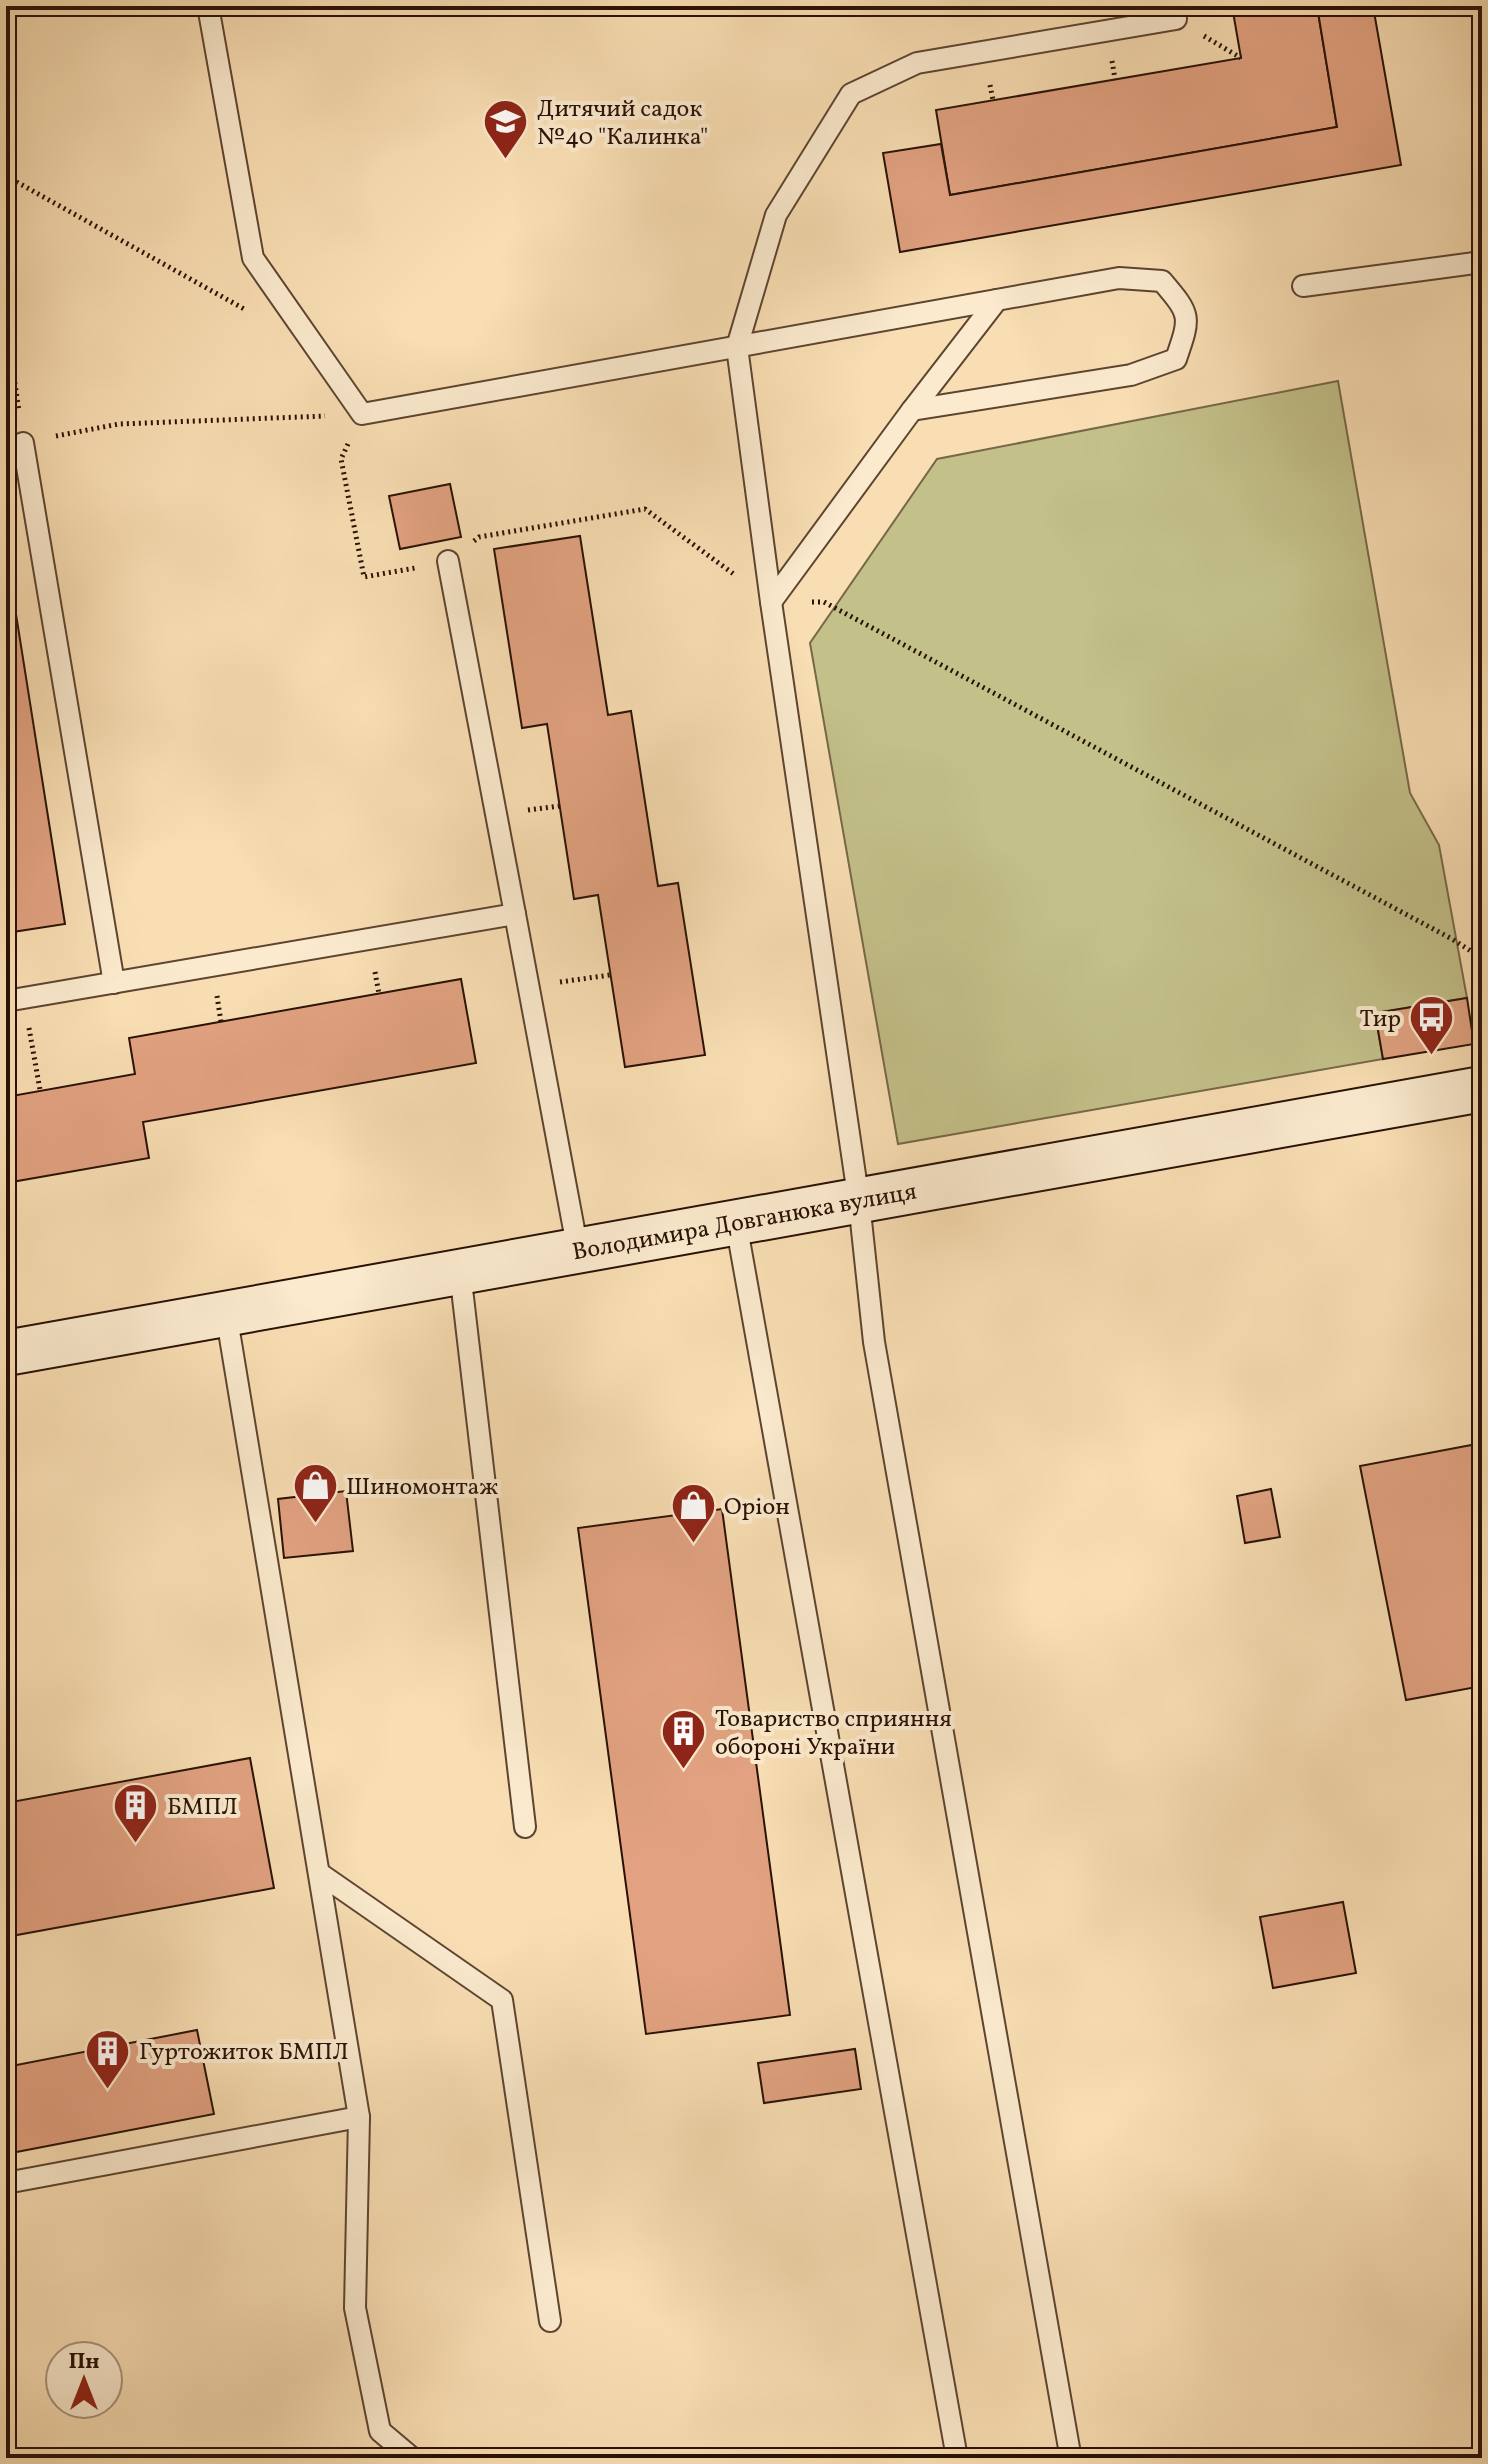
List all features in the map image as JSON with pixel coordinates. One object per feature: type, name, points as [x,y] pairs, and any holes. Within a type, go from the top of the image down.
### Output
[{"type":"main road","name":"Володимира Довганюка вулиця","points":[[6,1353],[1482,1089]]},
{"type":"lane","points":[[208,6],[253,258],[362,414],[1119,278],[1162,281],[1184,307],[1187,329],[1176,359],[1131,375],[912,410]]},
{"type":"lane","points":[[1069,2448],[874,1342],[859,1202],[737,347],[776,215],[851,94],[917,63],[1175,12]]},
{"type":"lane","points":[[1303,286],[1482,262]]},
{"type":"lane","points":[[771,602],[997,300]]},
{"type":"lane","points":[[23,443],[114,983]]},
{"type":"lane","points":[[448,561],[578,1251]]},
{"type":"lane","points":[[15,1000],[515,914]]},
{"type":"lane","points":[[736,1223],[957,2458]]},
{"type":"lane","points":[[460,1272],[525,1827]]},
{"type":"lane","points":[[226,1313],[359,2117],[355,2308],[380,2431],[412,2458]]},
{"type":"lane","points":[[319,1873],[502,2000],[550,2321]]},
{"type":"lane","points":[[6,2183],[359,2117]]},
{"type":"path","points":[[1175,12],[1241,58]]},
{"type":"path","points":[[6,176],[249,311]]},
{"type":"path","points":[[6,323],[23,443],[119,424],[362,414],[341,459],[364,577],[448,561],[479,537],[645,509],[771,602],[824,602],[1452,939],[1477,955],[1482,967]]},
{"type":"path","points":[[528,987],[610,975]]},
{"type":"path","points":[[15,1000],[40,1090]]},
{"type":"shaded area","points":[[1338,381],[1410,793],[1439,845],[1467,998],[1375,1013],[1383,1059],[898,1144],[810,643],[937,459]]},
{"type":"building","points":[[103,6],[160,6],[160,8],[103,12]]},
{"type":"building","points":[[1232,6],[1317,6],[1337,127],[950,195],[936,110],[1241,58]]},
{"type":"building","points":[[1317,6],[1373,6],[1401,165],[900,252],[883,153],[941,144],[950,195],[1337,127]]},
{"type":"building","points":[[450,484],[461,537],[400,549],[389,496]]},
{"type":"building","points":[[580,536],[608,715],[631,711],[658,886],[678,883],[705,1055],[625,1067],[598,895],[574,899],[547,724],[522,728],[494,549]]},
{"type":"building","points":[[6,551],[65,924],[6,933]]},
{"type":"building","points":[[461,979],[476,1063],[143,1122],[149,1158],[6,1183],[6,1097],[135,1074],[129,1038]]},
{"type":"building","points":[[1467,998],[1474,1044],[1383,1059],[1375,1013]]},
{"type":"building","points":[[1482,1443],[1482,1686],[1406,1700],[1360,1466]]},
{"type":"building","points":[[1271,1489],[1280,1537],[1245,1543],[1237,1496]]},
{"type":"building","name":"Шиномонтаж","points":[[346,1491],[353,1551],[284,1558],[278,1499]]},
{"type":"building","name":"Товариство сприяння обороні України","points":[[722,1509],[790,2015],[646,2034],[578,1528]]},
{"type":"building","name":"БМПЛ","points":[[250,1758],[274,1888],[6,1937],[6,1803]]},
{"type":"building","points":[[1343,1902],[1356,1973],[1273,1988],[1260,1917]]},
{"type":"building","points":[[1482,1950],[1482,1983],[1476,1951]]},
{"type":"building","name":"Гуртожиток БМПЛ","points":[[197,2030],[214,2114],[6,2154],[6,2067]]},
{"type":"building","points":[[855,2049],[861,2089],[764,2103],[758,2063]]},
{"type":"building","points":[[1482,2435],[1482,2458],[1477,2458],[1473,2436]]},
{"type":"place","name":"Дитячий садок №40 \"Калинка\"","points":[[506,161]]},
{"type":"place","name":"Тир","points":[[1432,1057]]},
{"type":"place","name":"Шиномонтаж","points":[[315,1525]]},
{"type":"place","name":"Оріон","points":[[693,1545]]},
{"type":"place","name":"Товариство сприяння обороні України","points":[[684,1771]]},
{"type":"place","name":"БМПЛ","points":[[136,1845]]},
{"type":"place","name":"Гуртожиток БМПЛ","points":[[108,2090]]}]
